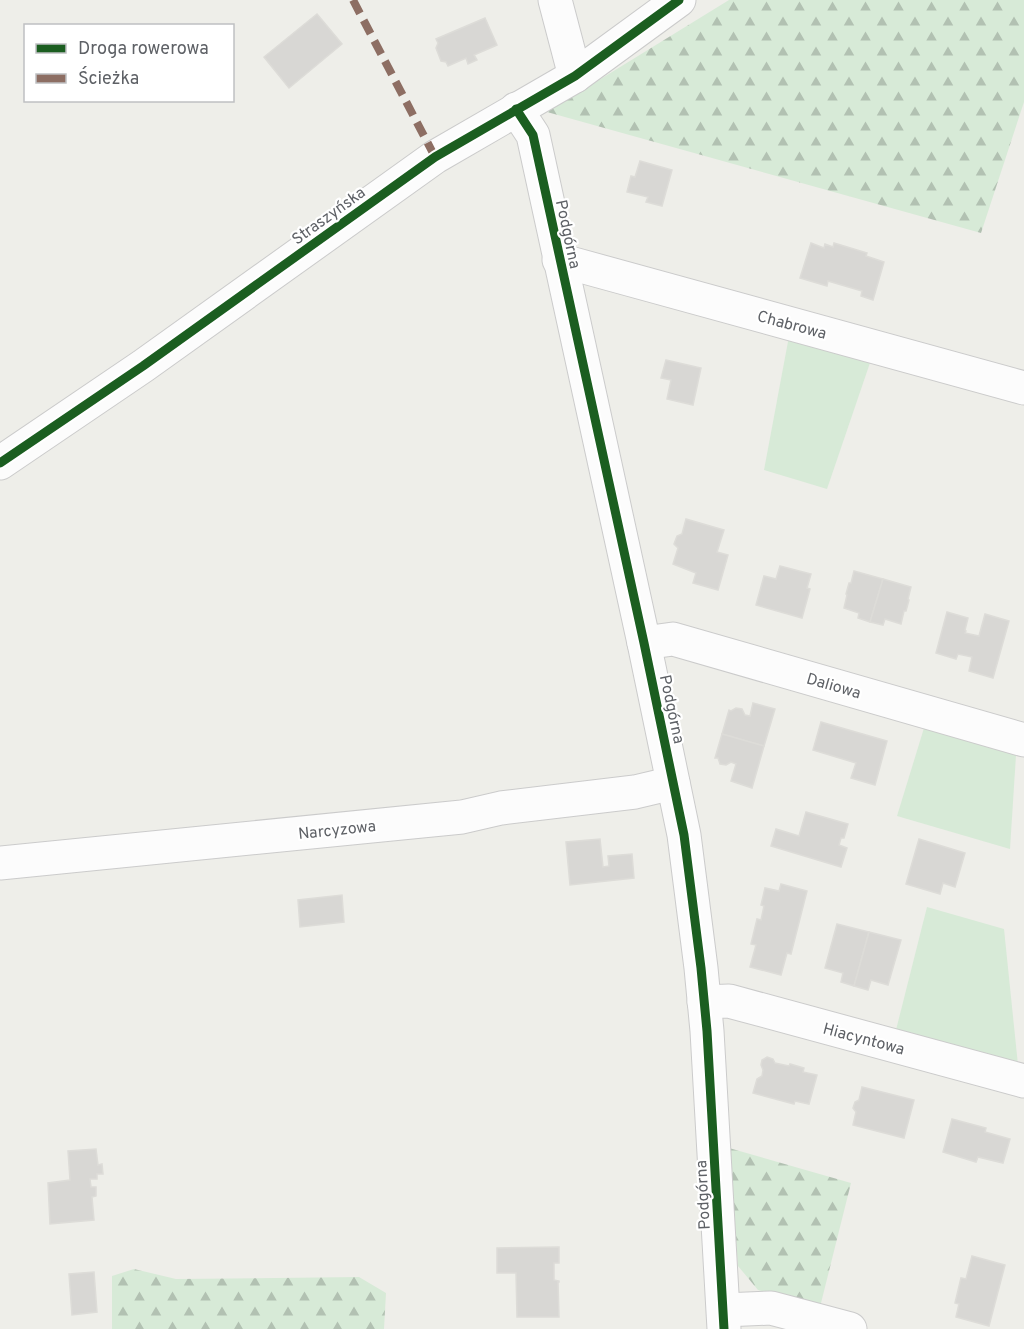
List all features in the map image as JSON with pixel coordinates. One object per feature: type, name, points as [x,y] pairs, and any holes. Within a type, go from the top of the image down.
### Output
[{"type":"street","points":[[555,0],[575,76]]},
{"type":"street","name":"Straszyńska","points":[[0,463],[143,366],[435,157],[575,76],[679,0]]},
{"type":"street","name":"Podgórna","points":[[516,110],[532,135],[684,835],[704,1002],[724,1320]]},
{"type":"street","name":"Chabrowa","points":[[559,260],[1024,388]]},
{"type":"street","name":"Daliowa","points":[[644,643],[673,639],[1024,740]]},
{"type":"street","name":"Narcyzowa","points":[[0,863],[462,817],[501,808],[635,792],[673,783]]},
{"type":"street","name":"Hiacyntowa","points":[[704,1002],[729,1000],[1024,1081]]},
{"type":"street","points":[[724,1320],[771,1308],[850,1329]]},
{"type":"green space","points":[[729,0],[1024,0],[1024,102],[981,233],[547,112]]},
{"type":"green space","points":[[790,331],[873,354],[827,489],[764,470]]},
{"type":"green space","points":[[924,728],[1016,755],[1010,849],[897,816]]},
{"type":"green space","points":[[927,907],[1004,929],[1018,1065],[896,1030]]},
{"type":"green space","points":[[729,1148],[851,1183],[820,1307],[758,1290],[738,1266]]},
{"type":"green space","points":[[134,1269],[176,1279],[359,1277],[386,1293],[384,1329],[112,1329],[112,1276]]},
{"type":"building","points":[[317,14],[342,44],[289,88],[264,57]]},
{"type":"building","points":[[485,18],[497,45],[474,55],[477,60],[468,64],[466,58],[448,66],[446,62],[441,61],[436,48],[438,43],[436,39]]},
{"type":"building","points":[[640,161],[672,170],[662,206],[646,202],[648,197],[627,192],[631,176],[635,177]]},
{"type":"building","points":[[811,243],[824,248],[825,244],[833,247],[834,243],[867,253],[866,256],[884,262],[873,300],[861,296],[862,291],[828,281],[827,286],[800,278]]},
{"type":"building","points":[[666,360],[701,368],[693,405],[667,399],[671,380],[661,378]]},
{"type":"building","points":[[686,519],[724,530],[717,552],[728,555],[718,590],[693,583],[696,573],[673,564],[678,548],[674,544],[677,536],[682,534]]},
{"type":"building","points":[[780,566],[811,574],[807,588],[810,589],[802,618],[756,605],[764,576],[776,579]]},
{"type":"building","points":[[854,571],[883,579],[870,622],[858,618],[859,613],[844,608]]},
{"type":"building","points":[[883,579],[911,587],[901,624],[885,619],[883,625],[870,622]]},
{"type":"building","points":[[947,612],[968,618],[965,633],[979,636],[985,614],[1009,621],[993,678],[969,671],[972,657],[958,654],[956,659],[936,653]]},
{"type":"building","points":[[753,703],[775,709],[764,746],[722,734],[729,710],[742,709],[745,715],[750,716]]},
{"type":"building","points":[[821,722],[887,741],[875,785],[851,778],[856,763],[813,750]]},
{"type":"building","points":[[722,734],[764,746],[752,788],[731,781],[736,764],[731,762],[726,765],[720,764],[718,758],[715,758]]},
{"type":"building","points":[[806,812],[848,824],[844,838],[841,838],[839,845],[847,848],[841,867],[771,846],[776,829],[799,836]]},
{"type":"building","points":[[600,839],[603,867],[609,866],[608,856],[632,854],[634,878],[570,885],[566,842]]},
{"type":"building","points":[[919,839],[965,853],[955,887],[943,883],[940,894],[906,884]]},
{"type":"building","points":[[781,884],[807,891],[791,954],[787,953],[781,975],[750,967],[756,945],[751,944],[757,919],[761,920],[764,906],[761,905],[765,888],[779,891]]},
{"type":"building","points":[[342,895],[344,922],[300,927],[298,900]]},
{"type":"building","points":[[837,924],[869,932],[854,986],[841,982],[843,973],[825,968]]},
{"type":"building","points":[[869,932],[901,940],[888,985],[871,980],[868,990],[854,986]]},
{"type":"building","points":[[767,1057],[773,1059],[775,1063],[804,1068],[803,1072],[817,1075],[809,1104],[795,1101],[794,1104],[753,1093],[757,1079],[762,1076],[762,1060]]},
{"type":"building","points":[[862,1087],[914,1100],[904,1138],[853,1125],[856,1112],[853,1108],[855,1102],[859,1100]]},
{"type":"building","points":[[952,1119],[986,1128],[985,1132],[1010,1139],[1003,1163],[978,1157],[976,1162],[943,1152]]},
{"type":"building","points":[[96,1149],[98,1165],[102,1164],[103,1174],[97,1174],[97,1179],[90,1179],[91,1187],[96,1187],[96,1196],[92,1197],[94,1220],[50,1224],[48,1183],[70,1180],[68,1151]]},
{"type":"building","points":[[559,1247],[559,1263],[554,1263],[554,1280],[559,1281],[559,1317],[517,1317],[516,1273],[497,1273],[497,1248]]},
{"type":"building","points":[[972,1256],[1005,1265],[989,1326],[956,1317],[959,1304],[955,1303],[961,1278],[966,1279]]},
{"type":"building","points":[[94,1272],[97,1312],[72,1315],[69,1274]]},
{"type":"marked path","points":[[353,0],[435,157]]},
{"type":"cycle path","points":[[0,463],[143,366],[435,157],[575,76],[679,0]]},
{"type":"cycle path","points":[[516,109],[533,135],[684,835],[707,1031],[724,1329]]}]
